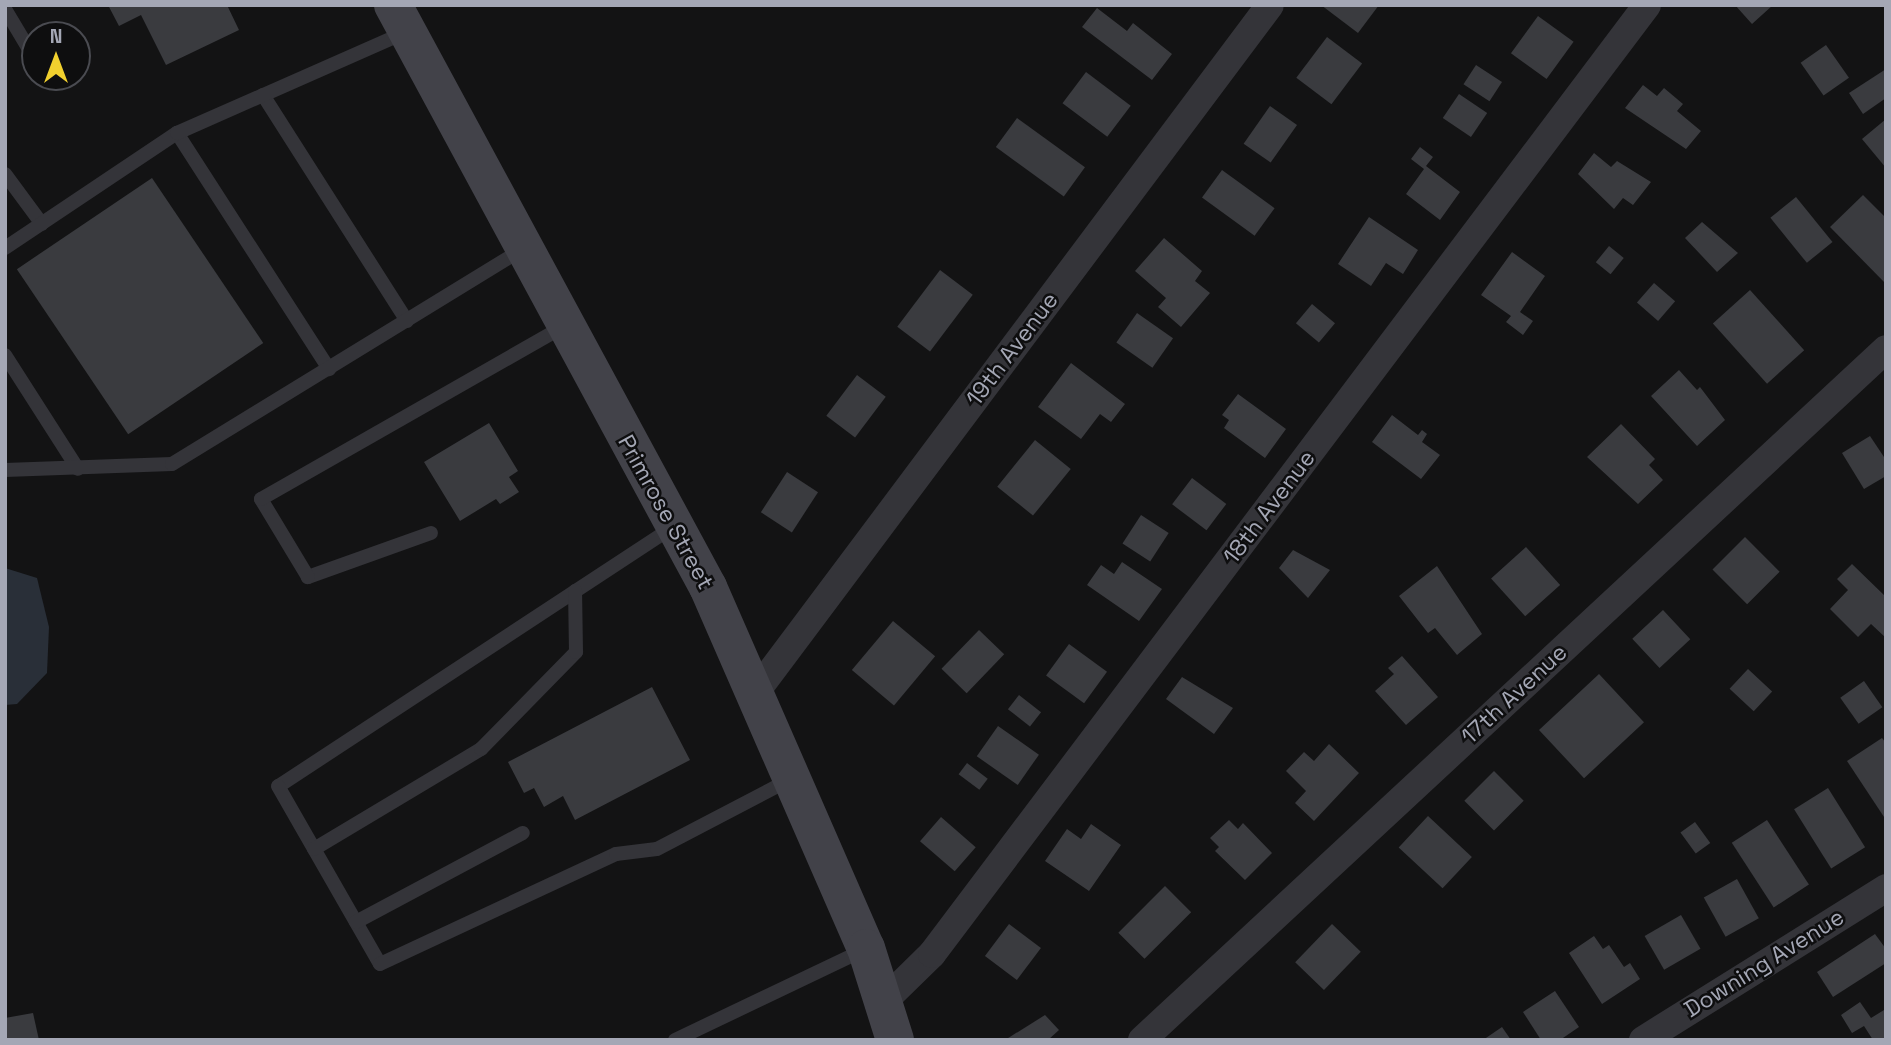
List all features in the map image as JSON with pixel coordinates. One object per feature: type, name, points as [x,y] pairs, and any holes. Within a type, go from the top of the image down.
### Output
[{"type":"main road","name":"Primrose Street","points":[[400,19],[563,327],[675,526],[755,693],[866,948],[895,1040]]},
{"type":"street","name":"19th Avenue","points":[[755,693],[1270,5]]},
{"type":"street","name":"18th Avenue","points":[[884,1001],[933,954],[1647,5]]},
{"type":"street","name":"17th Avenue","points":[[1142,1040],[1886,349]]},
{"type":"street","name":"Downing Avenue","points":[[1643,1040],[1886,887]]},
{"type":"lane","points":[[5,9],[21,36]]},
{"type":"lane","points":[[5,248],[177,133],[263,96],[400,19]]},
{"type":"lane","points":[[263,96],[407,321]]},
{"type":"lane","points":[[177,133],[329,369]]},
{"type":"lane","points":[[5,174],[42,224]]},
{"type":"lane","points":[[5,470],[173,464],[522,250]]},
{"type":"lane","points":[[431,533],[308,577],[261,499],[563,327]]},
{"type":"lane","points":[[5,355],[78,469]]},
{"type":"lane","points":[[675,526],[278,786],[380,964],[616,854],[657,849],[792,779]]},
{"type":"lane","points":[[314,849],[481,749],[576,652],[575,591]]},
{"type":"lane","points":[[356,922],[523,833]]},
{"type":"lane","points":[[676,1040],[866,948]]},
{"type":"shaded area","points":[[5,568],[37,578],[49,627],[47,673],[17,704],[5,705]]},
{"type":"building","points":[[108,5],[227,5],[239,30],[166,65],[141,15],[119,26]]},
{"type":"building","points":[[1321,5],[1379,5],[1358,33]]},
{"type":"building","points":[[1735,5],[1773,5],[1752,24]]},
{"type":"building","points":[[1097,8],[1127,31],[1133,23],[1172,54],[1152,80],[1082,27]]},
{"type":"building","points":[[1538,16],[1574,42],[1547,79],[1511,53]]},
{"type":"building","points":[[1327,37],[1362,63],[1331,104],[1296,78]]},
{"type":"building","points":[[1826,45],[1849,78],[1824,96],[1801,63]]},
{"type":"building","points":[[1476,65],[1502,82],[1489,101],[1463,84]]},
{"type":"building","points":[[1886,69],[1886,98],[1863,114],[1849,93]]},
{"type":"building","points":[[1086,72],[1131,106],[1107,137],[1063,103]]},
{"type":"building","points":[[1643,85],[1657,96],[1664,88],[1683,104],[1677,111],[1701,131],[1686,149],[1625,108]]},
{"type":"building","points":[[1459,94],[1487,113],[1471,137],[1443,118]]},
{"type":"building","points":[[1270,106],[1297,125],[1271,163],[1244,144]]},
{"type":"building","points":[[1017,118],[1085,167],[1064,196],[996,147]]},
{"type":"building","points":[[1886,119],[1886,168],[1862,139]]},
{"type":"building","points":[[1420,147],[1433,157],[1426,166],[1460,192],[1440,220],[1406,194],[1424,169],[1411,159]]},
{"type":"building","points":[[1594,153],[1611,167],[1617,161],[1651,182],[1633,205],[1623,198],[1614,209],[1578,174]]},
{"type":"building","points":[[1222,170],[1275,208],[1255,236],[1202,198]]},
{"type":"building","points":[[152,178],[263,343],[128,434],[17,269]]},
{"type":"building","points":[[1863,195],[1886,218],[1886,284],[1830,227]]},
{"type":"building","points":[[1796,197],[1833,242],[1807,263],[1770,218]]},
{"type":"building","points":[[1369,217],[1418,250],[1403,274],[1386,263],[1371,286],[1338,264]]},
{"type":"building","points":[[1702,222],[1738,253],[1717,272],[1685,238]]},
{"type":"building","points":[[1164,238],[1202,271],[1195,281],[1210,293],[1181,327],[1158,307],[1166,298],[1135,271]]},
{"type":"building","points":[[1609,246],[1624,258],[1611,274],[1596,262]]},
{"type":"building","points":[[1512,252],[1545,276],[1520,312],[1533,321],[1523,335],[1506,322],[1511,316],[1481,295]]},
{"type":"building","points":[[940,270],[973,295],[930,351],[897,327]]},
{"type":"building","points":[[1654,283],[1675,301],[1658,321],[1637,303]]},
{"type":"building","points":[[1750,290],[1804,350],[1767,384],[1713,323]]},
{"type":"building","points":[[1312,304],[1335,323],[1319,342],[1296,323]]},
{"type":"building","points":[[1137,313],[1173,338],[1152,368],[1116,342]]},
{"type":"building","points":[[1071,363],[1125,404],[1111,422],[1100,414],[1081,439],[1038,407]]},
{"type":"building","points":[[1679,370],[1697,390],[1700,387],[1725,420],[1697,446],[1651,396]]},
{"type":"building","points":[[857,375],[886,397],[855,437],[826,416]]},
{"type":"building","points":[[1238,394],[1286,429],[1265,458],[1224,428],[1229,420],[1222,415]]},
{"type":"building","points":[[1392,415],[1418,435],[1422,430],[1427,434],[1422,442],[1440,455],[1421,479],[1372,442]]},
{"type":"building","points":[[489,423],[518,471],[509,477],[519,492],[500,504],[496,499],[460,521],[424,462]]},
{"type":"building","points":[[1621,424],[1655,459],[1649,465],[1663,480],[1638,504],[1587,457]]},
{"type":"building","points":[[1870,436],[1886,460],[1886,476],[1864,489],[1842,453]]},
{"type":"building","points":[[1035,440],[1071,469],[1033,516],[997,487]]},
{"type":"building","points":[[787,472],[818,492],[792,532],[761,512]]},
{"type":"building","points":[[1192,478],[1226,504],[1206,530],[1172,504]]},
{"type":"building","points":[[1141,515],[1169,533],[1150,561],[1122,544]]},
{"type":"building","points":[[1745,537],[1780,572],[1747,604],[1712,570]]},
{"type":"building","points":[[1526,547],[1560,585],[1525,616],[1491,578]]},
{"type":"building","points":[[1293,550],[1330,570],[1308,598],[1279,568]]},
{"type":"building","points":[[1122,562],[1162,589],[1139,621],[1087,585],[1101,565],[1114,574]]},
{"type":"building","points":[[1852,564],[1886,597],[1886,638],[1871,624],[1858,637],[1830,609],[1848,590],[1837,579]]},
{"type":"building","points":[[1437,566],[1482,634],[1457,655],[1435,628],[1428,633],[1399,596]]},
{"type":"building","points":[[1663,610],[1690,639],[1660,668],[1632,639]]},
{"type":"building","points":[[893,621],[935,656],[894,705],[852,670]]},
{"type":"building","points":[[979,630],[1004,654],[967,693],[941,669]]},
{"type":"building","points":[[1069,644],[1107,672],[1084,703],[1046,676]]},
{"type":"building","points":[[1402,656],[1438,697],[1406,725],[1375,691],[1394,674],[1388,668]]},
{"type":"building","points":[[1748,669],[1772,692],[1754,711],[1730,689]]},
{"type":"building","points":[[1599,674],[1644,722],[1584,778],[1539,730]]},
{"type":"building","points":[[1182,677],[1233,708],[1214,734],[1166,699]]},
{"type":"building","points":[[1864,681],[1882,707],[1859,724],[1840,698]]},
{"type":"building","points":[[652,687],[690,760],[575,820],[563,796],[544,807],[534,788],[524,793],[508,762]]},
{"type":"building","points":[[1019,695],[1041,712],[1030,726],[1008,709]]},
{"type":"building","points":[[998,726],[1039,755],[1018,785],[977,756]]},
{"type":"building","points":[[1882,738],[1886,743],[1886,820],[1847,761]]},
{"type":"building","points":[[1329,744],[1359,773],[1314,821],[1295,803],[1306,791],[1286,771],[1304,752],[1314,761]]},
{"type":"building","points":[[967,763],[988,779],[979,790],[959,774]]},
{"type":"building","points":[[1494,771],[1524,801],[1494,830],[1464,801]]},
{"type":"building","points":[[1828,788],[1865,847],[1831,869],[1794,809]]},
{"type":"building","points":[[1428,816],[1472,857],[1443,888],[1399,847]]},
{"type":"building","points":[[941,817],[976,847],[955,871],[920,841]]},
{"type":"building","points":[[1229,820],[1238,829],[1243,823],[1272,853],[1245,880],[1215,851],[1219,847],[1210,838]]},
{"type":"building","points":[[1767,820],[1809,885],[1774,907],[1732,843]]},
{"type":"building","points":[[1695,822],[1710,843],[1696,854],[1680,833]]},
{"type":"building","points":[[1091,824],[1121,845],[1089,891],[1045,861],[1067,829],[1081,839]]},
{"type":"building","points":[[1737,879],[1759,918],[1726,937],[1704,897]]},
{"type":"building","points":[[1165,886],[1191,912],[1144,959],[1118,933]]},
{"type":"building","points":[[1681,915],[1700,949],[1664,970],[1645,936]]},
{"type":"building","points":[[1009,924],[1041,948],[1017,980],[985,956]]},
{"type":"building","points":[[1332,924],[1361,952],[1324,990],[1295,962]]},
{"type":"building","points":[[1875,934],[1886,949],[1886,963],[1833,997],[1817,972]]},
{"type":"building","points":[[1594,936],[1603,949],[1609,945],[1624,967],[1630,963],[1640,979],[1602,1004],[1569,953]]},
{"type":"building","points":[[1555,991],[1579,1027],[1560,1040],[1541,1040],[1523,1012]]},
{"type":"building","points":[[1860,1002],[1871,1018],[1884,1010],[1886,1040],[1873,1040],[1864,1026],[1852,1033],[1841,1015]]},
{"type":"building","points":[[33,1013],[39,1040],[5,1040],[5,1018]]},
{"type":"building","points":[[1045,1015],[1059,1030],[1048,1040],[1005,1040]]},
{"type":"building","points":[[1502,1027],[1511,1040],[1483,1040]]}]
